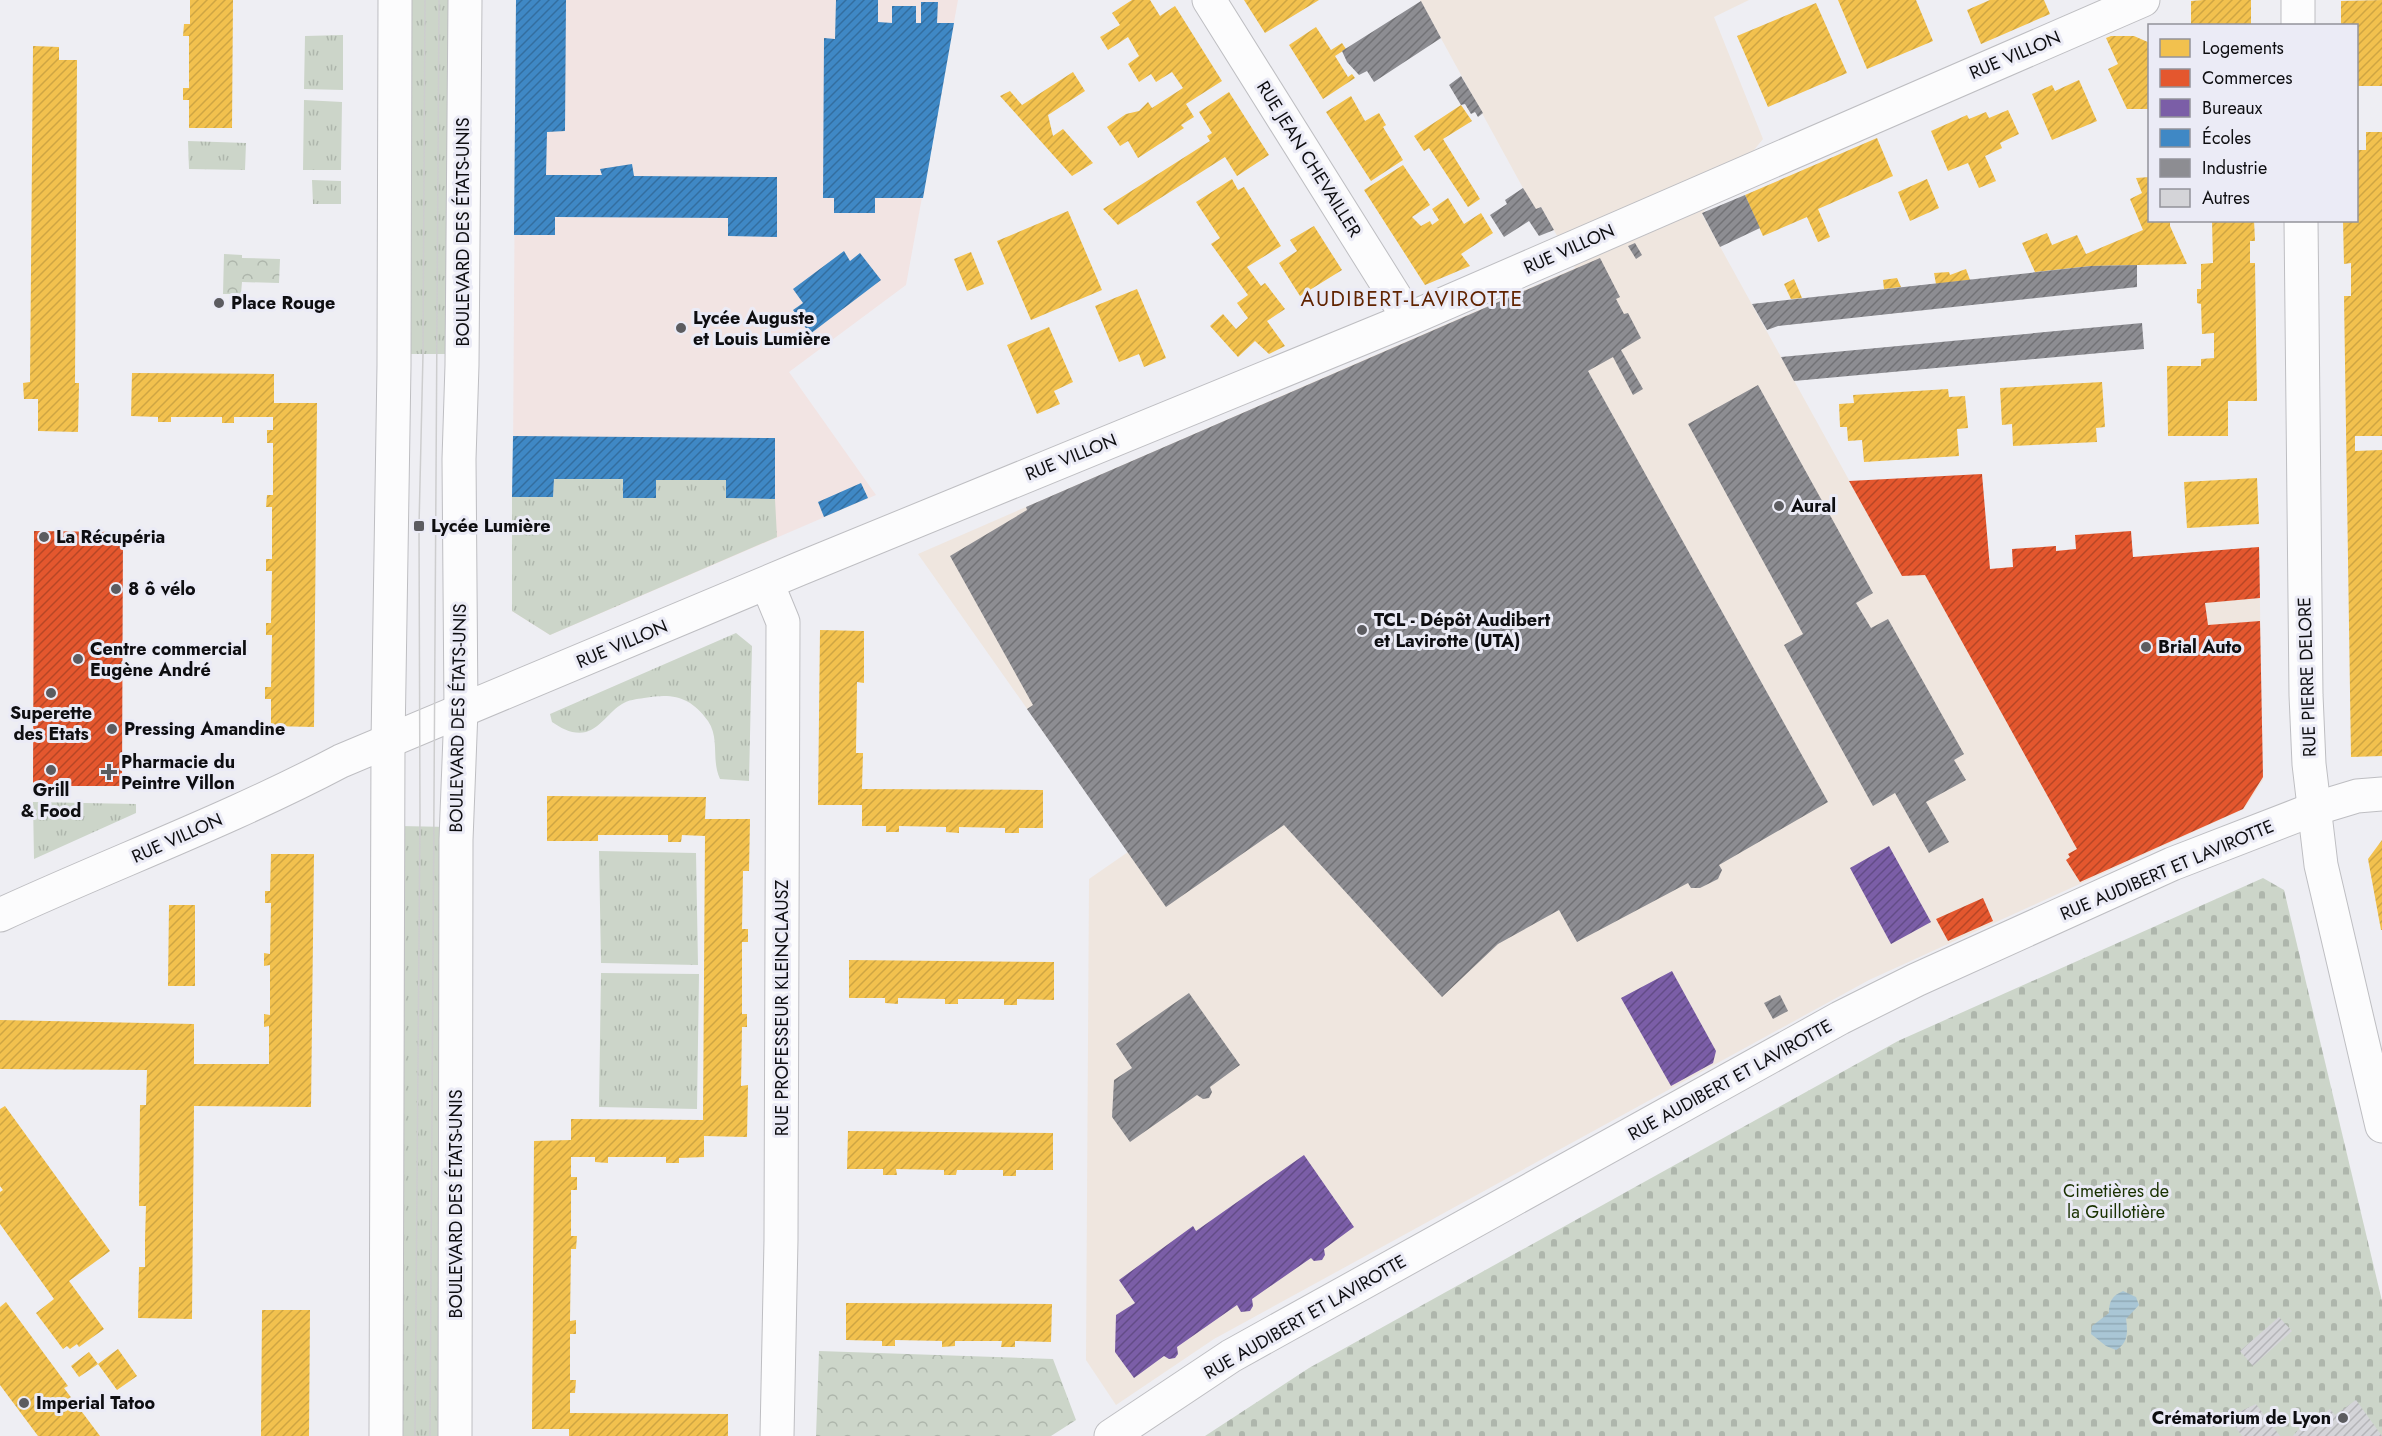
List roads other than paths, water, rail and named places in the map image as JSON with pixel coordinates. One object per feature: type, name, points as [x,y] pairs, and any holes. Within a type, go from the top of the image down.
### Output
[{"type":"street","points":[[386,1436],[388,743],[394,365],[395,0]]},
{"type":"street","name":"BOULEVARD DES ÉTATS-UNIS","points":[[455,1436],[456,840],[462,710],[459,459],[465,0]]},
{"type":"street","name":"RUE JEAN CHEVAILLER","points":[[1209,0],[1409,319]]},
{"type":"street","name":"RUE VILLON","points":[[0,915],[298,783],[341,761],[1409,319],[2143,0]]},
{"type":"street","points":[[2298,0],[2298,24]]},
{"type":"street","name":"RUE PIERRE DELORE","points":[[2301,222],[2306,695],[2314,809],[2321,865],[2382,1126]]},
{"type":"street","name":"RUE PROFESSEUR KLEINCLAUSZ","points":[[767,583],[783,622],[781,1240],[777,1436]]},
{"type":"street","name":"RUE AUDIBERT ET LAVIROTTE","points":[[1111,1436],[1231,1356],[1850,1013],[1916,980],[2172,864],[2314,809],[2356,796],[2382,794]]},
{"type":"water","points":[[2123,1291],[2136,1297],[2139,1305],[2126,1319],[2126,1337],[2123,1344],[2116,1350],[2106,1346],[2091,1334],[2092,1326],[2109,1313],[2112,1299]]},
{"type":"tram line","points":[[415,1436],[420,815],[419,526],[423,354],[425,0]]},
{"type":"tram line","points":[[430,1436],[439,0]]},
{"type":"place","name":"Place Rouge","points":[[219,303]]},
{"type":"place","name":"Lycée Auguste et Louis Lumière","points":[[681,328]]},
{"type":"place","name":"Aural","points":[[1779,506]]},
{"type":"place","name":"Lycée Lumière","points":[[419,526]]},
{"type":"place","name":"La Récupéria","points":[[44,537]]},
{"type":"place","name":"8 ô vélo","points":[[116,589]]},
{"type":"place","name":"TCL - Dépôt Audibert et Lavirotte (UTA)","points":[[1362,630]]},
{"type":"place","name":"Brial Auto","points":[[2146,647]]},
{"type":"place","name":"Centre commercial Eugène André","points":[[78,659]]},
{"type":"place","name":"Superette des Etats","points":[[51,693]]},
{"type":"place","name":"Pressing Amandine","points":[[112,729]]},
{"type":"place","name":"Grill & Food","points":[[51,770]]},
{"type":"place","name":"Pharmacie du Peintre Villon","points":[[109,772]]},
{"type":"place","name":"Imperial Tatoo","points":[[24,1403]]},
{"type":"place","name":"Crématorium de Lyon","points":[[2343,1418]]},
{"type":"district","name":"AUDIBERT-LAVIROTTE","points":[[1412,299]]},
{"type":"park label","name":"Cimetières de la Guillotière","points":[[2116,1201]]}]
